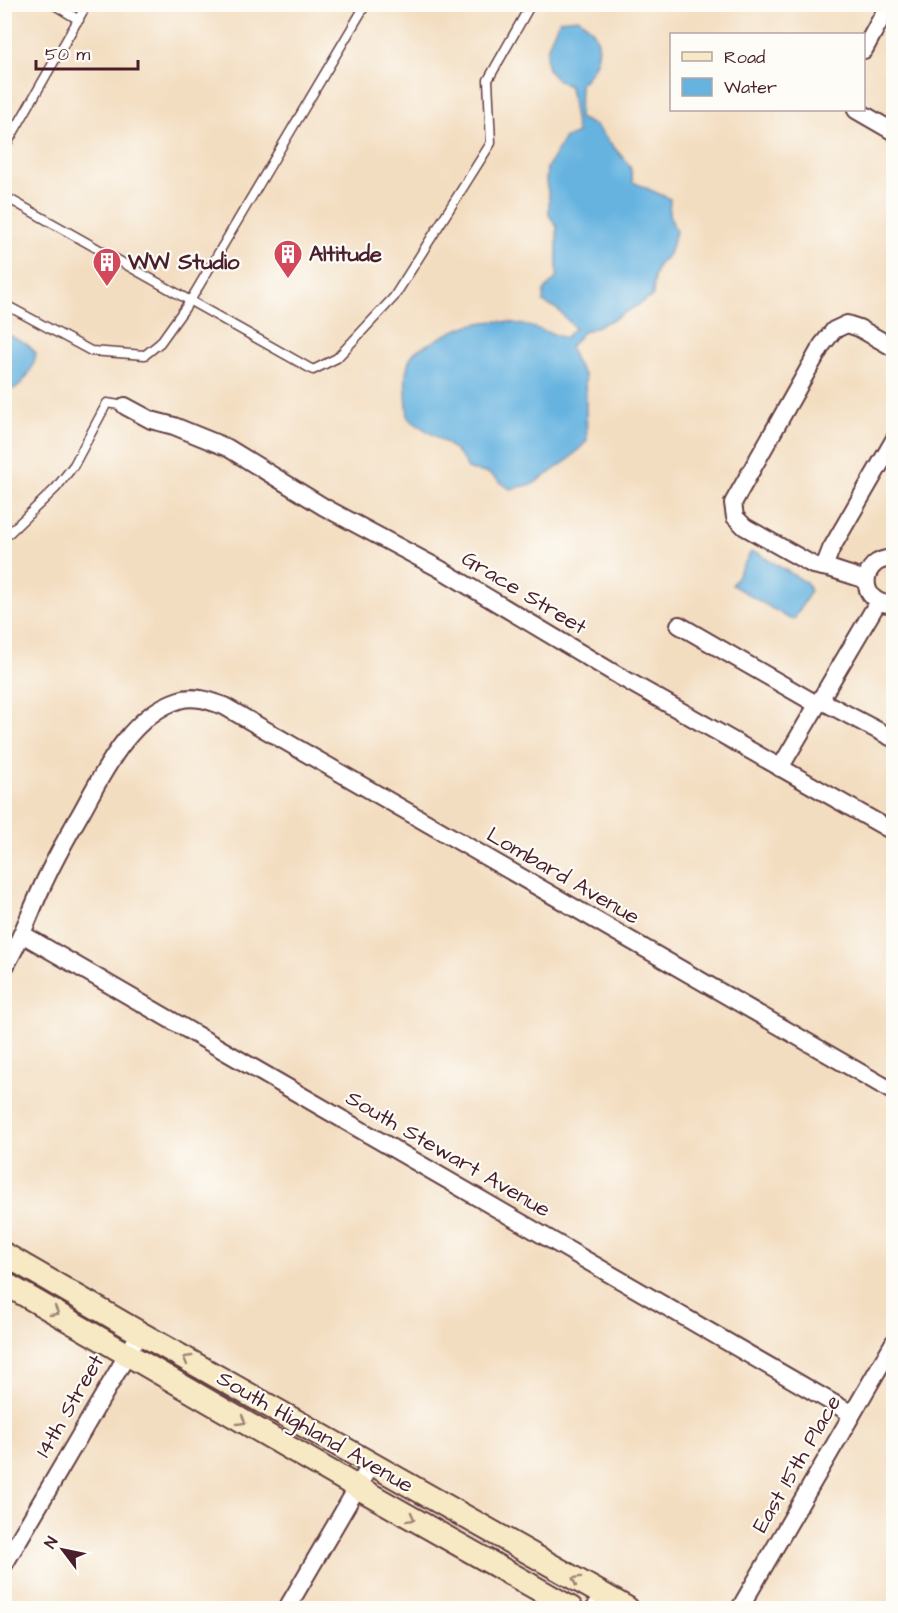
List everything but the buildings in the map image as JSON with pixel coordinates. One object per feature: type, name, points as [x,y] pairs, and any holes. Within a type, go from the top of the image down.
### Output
[{"type":"main road","name":"South Highland Avenue","points":[[4,1254],[370,1464],[599,1602],[627,1608]]},
{"type":"main road","name":"South Highland Avenue","points":[[4,1283],[571,1608]]},
{"type":"street","points":[[865,48],[889,4]]},
{"type":"street","points":[[858,111],[894,132]]},
{"type":"street","points":[[866,580],[800,559],[745,527],[735,517],[733,503],[827,337],[841,325],[847,324],[859,328],[894,348]]},
{"type":"street","name":"Grace Street","points":[[125,406],[152,420],[174,426],[228,448],[324,507],[440,569],[619,676],[894,832]]},
{"type":"street","points":[[824,567],[831,549],[894,440]]},
{"type":"street","points":[[780,768],[819,702],[886,603],[869,593],[866,580],[871,568],[876,563],[888,559],[894,560]]},
{"type":"street","points":[[679,626],[819,702],[894,739]]},
{"type":"street","name":"Lombard Avenue","points":[[22,934],[56,857],[105,768],[130,735],[156,712],[180,700],[195,698],[210,700],[894,1092]]},
{"type":"street","points":[[4,968],[22,934]]},
{"type":"street","name":"South Stewart Avenue","points":[[22,934],[852,1414]]},
{"type":"street","name":"14th Street","points":[[4,1565],[140,1333]]},
{"type":"street","name":"East 15th Place","points":[[740,1608],[894,1342]]},
{"type":"street","points":[[287,1608],[370,1464]]},
{"type":"lane","points":[[53,4],[79,20]]},
{"type":"lane","points":[[4,149],[87,4]]},
{"type":"lane","points":[[4,303],[91,351],[145,355],[160,343],[190,302],[366,4]]},
{"type":"lane","points":[[4,196],[313,370],[337,358],[394,297],[491,143],[488,80],[531,4]]},
{"type":"lane","points":[[4,538],[56,488],[74,465],[107,403],[125,406]]},
{"type":"water","points":[[578,18],[592,29],[598,45],[594,67],[580,84],[579,118],[596,126],[630,166],[633,182],[670,199],[669,214],[676,232],[669,254],[658,265],[654,277],[653,296],[614,319],[583,332],[570,347],[575,361],[585,376],[587,441],[568,460],[533,484],[510,489],[488,473],[469,470],[457,452],[408,418],[407,368],[417,350],[470,325],[500,321],[515,323],[565,338],[575,328],[557,309],[543,302],[544,291],[557,277],[557,227],[549,215],[547,168],[564,139],[577,133],[570,87],[553,76],[549,70],[547,56],[550,40],[560,20]]},
{"type":"water","points":[[5,333],[27,344],[36,353],[29,373],[14,389],[5,386]]},
{"type":"water","points":[[751,552],[759,554],[807,583],[809,594],[794,619],[790,619],[732,585]]},
{"type":"place","name":"Altitude","points":[[288,280]]},
{"type":"place","name":"WW Studio","points":[[107,288]]}]
